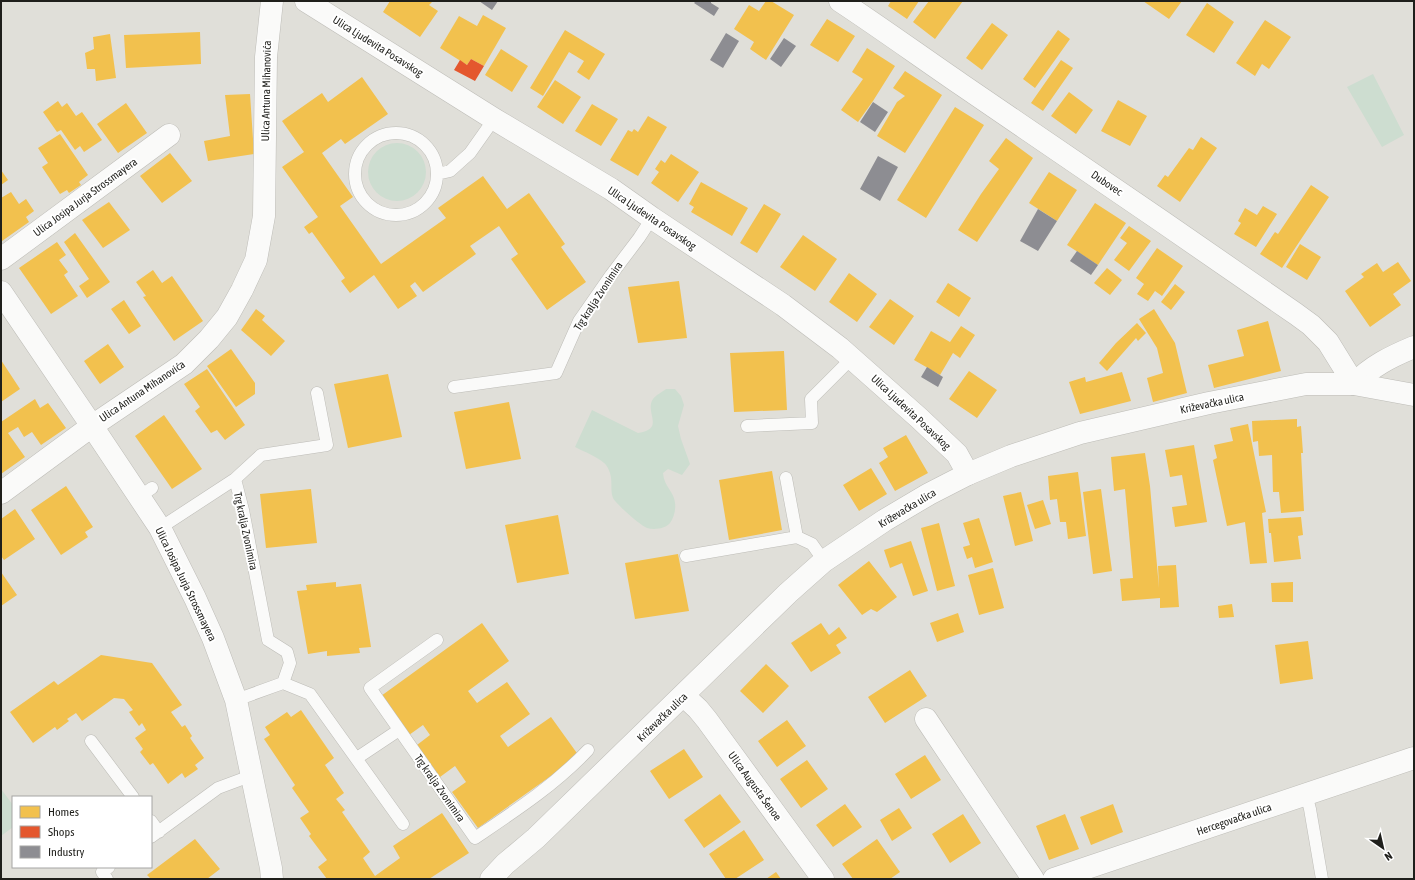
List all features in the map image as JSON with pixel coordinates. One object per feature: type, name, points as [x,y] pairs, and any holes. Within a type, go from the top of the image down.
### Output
[{"type":"street","name":"Ulica Antuna Mihanovića","points":[[1,493],[92,426],[184,364],[209,340],[227,317],[242,290],[256,260],[264,216],[266,57],[272,1]]},
{"type":"street","name":"Ulica Ljudevita Posavskog","points":[[306,1],[494,119],[611,190],[783,305],[852,358],[919,418],[957,454],[968,474]]},
{"type":"street","name":"Dubovec","points":[[840,1],[1129,198],[1311,325],[1328,342],[1354,384]]},
{"type":"street","name":"Ulica Josipa Jurja Strossmayera","points":[[1,259],[169,135]]},
{"type":"street","name":"Ulica Josipa Jurja Strossmayera","points":[[1,292],[92,426],[145,493],[160,528],[201,612],[213,638],[236,700],[273,875]]},
{"type":"street","points":[[1354,384],[1366,372],[1380,363],[1414,347]]},
{"type":"street","name":"Križevačka ulica","points":[[474,879],[498,872],[536,838],[684,696],[788,593],[824,561],[928,494],[968,474],[1011,456],[1088,431],[1209,403],[1306,384],[1354,384],[1414,395]]},
{"type":"street","name":"Ulica Augusta Šenoe","points":[[684,696],[707,720],[824,879]]},
{"type":"street","points":[[926,718],[1033,879]]},
{"type":"street","name":"Hercegovačka ulica","points":[[1054,879],[1414,758]]},
{"type":"lane","points":[[437,174],[450,171],[470,153],[494,119]]},
{"type":"lane","points":[[398,132],[410,135],[420,140],[429,148],[435,159],[437,174],[437,183],[433,194],[425,203],[416,210],[404,214],[390,215],[377,210],[366,202],[358,191],[355,177],[356,163],[362,151],[372,141],[384,134],[398,132]]},
{"type":"lane","name":"Trg kralja Zvonimira","points":[[454,388],[556,373],[579,321],[610,275],[639,238],[652,218]]},
{"type":"lane","points":[[747,426],[812,423],[811,399],[852,358]]},
{"type":"lane","points":[[235,479],[261,455],[327,445],[317,393]]},
{"type":"lane","points":[[786,478],[798,537]]},
{"type":"lane","name":"Trg kralja Zvonimira","points":[[160,528],[235,479],[243,510],[268,640],[287,652],[290,663],[283,683]]},
{"type":"lane","points":[[686,556],[798,537],[812,544],[824,561]]},
{"type":"lane","name":"Trg kralja Zvonimira","points":[[437,640],[370,688],[475,838],[541,792],[573,767],[588,750]]},
{"type":"lane","points":[[236,700],[283,683],[310,694],[403,824]]},
{"type":"lane","points":[[357,758],[399,730]]},
{"type":"lane","points":[[91,741],[132,796]]},
{"type":"lane","points":[[152,824],[155,834],[218,788],[253,775]]},
{"type":"lane","points":[[1306,794],[1322,879]]},
{"type":"lane","points":[[107,879],[102,872],[108,868]]},
{"type":"green space","points":[[1373,74],[1404,135],[1382,147],[1347,87]]},
{"type":"green space","points":[[391,143],[403,143],[418,151],[426,166],[426,178],[418,193],[403,201],[391,201],[376,193],[368,178],[368,166],[376,151]]},
{"type":"green space","points":[[666,389],[675,389],[681,396],[684,405],[678,426],[690,464],[682,475],[668,469],[663,473],[665,482],[673,495],[675,505],[674,513],[671,521],[665,527],[650,529],[634,519],[613,498],[610,474],[606,465],[597,458],[575,447],[592,410],[638,433],[651,428],[653,419],[651,404],[657,395]]},
{"type":"green space","points":[[1,789],[12,804],[12,828],[1,836]]},
{"type":"building: Homes","points":[[390,1],[430,1],[432,2],[429,5],[438,11],[420,37],[383,12]]},
{"type":"building: Homes","points":[[766,1],[771,1],[794,15],[766,60],[750,49],[754,42],[734,29],[749,5],[759,11]]},
{"type":"building: Homes","points":[[891,1],[919,1],[907,19],[888,6]]},
{"type":"building: Homes","points":[[929,1],[963,1],[935,39],[913,22]]},
{"type":"building: Homes","points":[[1143,1],[1182,1],[1169,19]]},
{"type":"building: Homes","points":[[1207,3],[1234,22],[1214,53],[1186,35]]},
{"type":"building: Homes","points":[[483,15],[506,28],[484,66],[471,59],[467,65],[440,48],[459,16],[477,26]]},
{"type":"building: Homes","points":[[827,19],[855,36],[838,62],[810,45]]},
{"type":"building: Homes","points":[[1265,20],[1291,37],[1269,69],[1262,64],[1255,76],[1236,63]]},
{"type":"building: Homes","points":[[992,23],[1008,35],[982,70],[966,58]]},
{"type":"building: Homes","points":[[565,30],[605,54],[589,80],[577,72],[584,61],[569,52],[543,96],[530,88]]},
{"type":"building: Homes","points":[[1058,30],[1070,39],[1035,88],[1023,79]]},
{"type":"building: Homes","points":[[200,32],[201,64],[126,68],[124,35]]},
{"type":"building: Homes","points":[[110,34],[116,78],[96,81],[95,69],[87,69],[85,53],[94,49],[93,37]]},
{"type":"building: Homes","points":[[867,48],[895,66],[858,122],[841,110],[863,79],[852,72]]},
{"type":"building: Homes","points":[[501,49],[528,66],[512,92],[485,75]]},
{"type":"building: Homes","points":[[1061,60],[1073,68],[1043,111],[1031,103]]},
{"type":"building: Homes","points":[[905,71],[942,95],[905,153],[877,136],[897,102],[905,96],[893,88]]},
{"type":"building: Homes","points":[[362,77],[388,114],[345,144],[341,139],[322,153],[353,197],[340,206],[381,264],[446,218],[438,208],[483,176],[507,209],[529,193],[565,244],[561,247],[586,282],[547,310],[511,259],[518,254],[499,226],[470,246],[476,254],[423,292],[415,282],[410,286],[417,296],[398,309],[374,275],[350,293],[341,281],[345,278],[312,232],[309,234],[304,227],[318,217],[282,167],[304,152],[282,121],[322,93],[328,102]]},
{"type":"building: Homes","points":[[555,80],[581,97],[563,124],[537,107]]},
{"type":"building: Homes","points":[[1069,92],[1093,110],[1076,134],[1051,116]]},
{"type":"building: Homes","points":[[250,94],[254,154],[208,161],[204,141],[230,136],[225,95]]},
{"type":"building: Homes","points":[[1118,100],[1147,116],[1130,146],[1101,131]]},
{"type":"building: Homes","points":[[58,101],[62,107],[67,103],[76,116],[82,112],[102,140],[84,152],[80,146],[75,150],[61,130],[57,132],[43,112]]},
{"type":"building: Homes","points":[[126,103],[147,133],[118,153],[97,124]]},
{"type":"building: Homes","points":[[592,104],[618,119],[601,146],[575,131]]},
{"type":"building: Homes","points":[[955,107],[984,125],[926,218],[897,200]]},
{"type":"building: Homes","points":[[648,116],[667,127],[638,176],[610,160],[628,130],[632,132],[634,129],[638,132]]},
{"type":"building: Homes","points":[[60,134],[88,175],[79,182],[81,185],[69,193],[67,190],[60,194],[42,167],[48,163],[38,148]]},
{"type":"building: Homes","points":[[1201,137],[1217,148],[1180,202],[1157,186],[1165,175],[1168,177],[1189,148],[1193,150]]},
{"type":"building: Homes","points":[[1006,138],[1033,158],[977,242],[958,230],[999,169],[989,161]]},
{"type":"building: Homes","points":[[170,153],[192,181],[162,203],[140,176]]},
{"type":"building: Homes","points":[[671,154],[699,172],[678,202],[651,183],[659,172],[655,169],[661,160],[665,163]]},
{"type":"building: Homes","points":[[1,170],[8,180],[1,185]]},
{"type":"building: Homes","points":[[1049,172],[1077,190],[1057,221],[1029,203]]},
{"type":"building: Homes","points":[[701,182],[748,208],[732,236],[691,212],[694,207],[689,204]]},
{"type":"building: Homes","points":[[1311,185],[1329,197],[1282,268],[1260,254],[1275,232],[1278,234]]},
{"type":"building: Homes","points":[[11,192],[19,204],[26,199],[34,211],[26,217],[29,222],[2,241],[1,198]]},
{"type":"building: Homes","points":[[109,202],[130,230],[103,248],[82,220]]},
{"type":"building: Homes","points":[[1095,203],[1126,223],[1098,265],[1067,245]]},
{"type":"building: Homes","points":[[764,204],[781,214],[757,253],[740,243]]},
{"type":"building: Homes","points":[[1263,206],[1277,214],[1256,247],[1234,234],[1241,223],[1238,221],[1245,208],[1257,215]]},
{"type":"building: Homes","points":[[1129,226],[1151,241],[1129,271],[1114,260],[1127,243],[1120,238]]},
{"type":"building: Homes","points":[[75,233],[110,282],[87,298],[79,286],[89,279],[64,242]]},
{"type":"building: Homes","points":[[803,235],[837,259],[815,291],[780,267]]},
{"type":"building: Homes","points":[[57,242],[66,255],[59,260],[68,272],[64,275],[78,296],[51,314],[19,268]]},
{"type":"building: Homes","points":[[1300,244],[1321,257],[1307,280],[1286,267]]},
{"type":"building: Homes","points":[[1157,248],[1183,266],[1162,296],[1155,291],[1148,301],[1137,294],[1144,284],[1136,278]]},
{"type":"building: Homes","points":[[1398,262],[1411,281],[1393,294],[1401,305],[1370,327],[1345,291],[1364,277],[1361,274],[1377,263],[1383,272]]},
{"type":"building: Homes","points":[[1107,268],[1122,280],[1110,295],[1094,283]]},
{"type":"building: Homes","points":[[153,270],[162,283],[172,276],[203,321],[174,341],[143,297],[146,296],[136,282]]},
{"type":"building: Homes","points":[[849,273],[877,294],[857,322],[829,302]]},
{"type":"building: Homes","points":[[679,281],[687,338],[638,343],[628,287]]},
{"type":"building: Homes","points":[[948,283],[971,298],[959,317],[936,302]]},
{"type":"building: Homes","points":[[1175,284],[1185,292],[1171,310],[1161,302]]},
{"type":"building: Homes","points":[[890,299],[914,316],[894,345],[869,327]]},
{"type":"building: Homes","points":[[124,300],[141,326],[129,334],[111,309]]},
{"type":"building: Homes","points":[[256,309],[265,316],[262,320],[285,341],[271,356],[241,330]]},
{"type":"building: Homes","points":[[1154,309],[1175,343],[1187,393],[1153,402],[1147,378],[1163,373],[1157,348],[1139,319]]},
{"type":"building: Homes","points":[[1268,321],[1281,371],[1214,388],[1208,365],[1244,356],[1237,330]]},
{"type":"building: Homes","points":[[1137,323],[1146,333],[1138,341],[1136,338],[1107,371],[1099,363],[1116,343]]},
{"type":"building: Homes","points":[[961,326],[975,335],[960,358],[953,353],[940,375],[914,360],[931,331],[950,342]]},
{"type":"building: Homes","points":[[108,344],[124,367],[100,384],[84,361]]},
{"type":"building: Homes","points":[[231,349],[255,383],[255,394],[236,407],[207,366]]},
{"type":"building: Homes","points":[[784,351],[787,410],[734,412],[730,353]]},
{"type":"building: Homes","points":[[1,360],[20,389],[1,402]]},
{"type":"building: Homes","points":[[207,369],[245,425],[225,440],[217,430],[211,433],[195,411],[200,407],[184,384]]},
{"type":"building: Homes","points":[[969,371],[997,390],[977,418],[949,399]]},
{"type":"building: Homes","points":[[1122,372],[1131,401],[1080,414],[1069,382],[1085,377],[1086,382]]},
{"type":"building: Homes","points":[[388,374],[402,437],[348,448],[334,384]]},
{"type":"building: Homes","points":[[35,399],[40,408],[48,403],[66,428],[41,445],[32,432],[24,437],[18,427],[8,433],[25,457],[1,474],[1,422]]},
{"type":"building: Homes","points":[[509,402],[521,459],[466,469],[454,412]]},
{"type":"building: Homes","points":[[164,415],[202,469],[172,489],[135,436]]},
{"type":"building: Homes","points":[[1297,419],[1297,427],[1301,426],[1304,511],[1281,513],[1279,492],[1273,492],[1272,455],[1259,456],[1258,441],[1253,442],[1252,421]]},
{"type":"building: Homes","points":[[1248,424],[1266,512],[1262,513],[1267,563],[1250,564],[1245,522],[1227,526],[1213,460],[1217,458],[1214,445],[1233,441],[1230,428]]},
{"type":"building: Homes","points":[[906,435],[928,473],[895,491],[879,463],[888,457],[883,448]]},
{"type":"building: Homes","points":[[1194,445],[1207,522],[1175,527],[1172,507],[1187,505],[1182,475],[1170,477],[1165,450]]},
{"type":"building: Homes","points":[[1145,453],[1150,486],[1159,588],[1158,566],[1176,565],[1179,607],[1160,608],[1160,598],[1122,601],[1120,579],[1133,578],[1125,489],[1114,491],[1111,457]]},
{"type":"building: Homes","points":[[871,468],[887,494],[859,511],[843,485]]},
{"type":"building: Homes","points":[[772,471],[782,530],[729,540],[719,480]]},
{"type":"building: Homes","points":[[1078,472],[1086,536],[1068,539],[1066,522],[1060,522],[1057,499],[1050,500],[1048,476]]},
{"type":"building: Homes","points":[[66,486],[93,527],[85,532],[88,537],[61,555],[31,510]]},
{"type":"building: Homes","points":[[311,489],[317,543],[266,548],[260,494]]},
{"type":"building: Homes","points":[[1101,489],[1112,571],[1093,574],[1083,492]]},
{"type":"building: Homes","points":[[1021,492],[1033,541],[1015,546],[1003,496]]},
{"type":"building: Homes","points":[[1043,500],[1051,524],[1035,529],[1027,505]]},
{"type":"building: Homes","points":[[15,509],[35,539],[4,560],[1,556],[1,519]]},
{"type":"building: Homes","points":[[558,515],[569,574],[517,583],[505,525]]},
{"type":"building: Homes","points":[[1301,517],[1303,535],[1298,536],[1301,559],[1274,562],[1268,519]]},
{"type":"building: Homes","points":[[979,518],[993,562],[975,568],[972,557],[967,559],[963,547],[970,545],[963,523]]},
{"type":"building: Homes","points":[[939,523],[955,586],[937,591],[921,528]]},
{"type":"building: Homes","points":[[911,541],[928,591],[913,596],[902,563],[890,568],[884,550]]},
{"type":"building: Homes","points":[[678,554],[689,611],[635,619],[625,563]]},
{"type":"building: Homes","points":[[869,561],[897,597],[877,612],[871,609],[862,615],[838,585]]},
{"type":"building: Homes","points":[[993,568],[1004,608],[979,615],[968,575]]},
{"type":"building: Homes","points":[[1,572],[17,595],[1,606]]},
{"type":"building: Homes","points":[[336,582],[336,587],[361,584],[371,647],[359,648],[360,653],[327,656],[327,651],[308,654],[297,591],[307,590],[306,585]]},
{"type":"building: Homes","points":[[1293,582],[1293,602],[1272,602],[1271,583]]},
{"type":"building: Homes","points":[[1232,604],[1234,617],[1219,618],[1218,606]]},
{"type":"building: Homes","points":[[958,613],[964,632],[937,642],[930,623]]},
{"type":"building: Homes","points":[[482,623],[509,661],[468,691],[477,703],[507,682],[530,714],[500,736],[508,747],[551,717],[579,756],[478,828],[452,792],[466,782],[455,766],[440,777],[417,745],[430,735],[423,725],[409,735],[381,696]]},
{"type":"building: Homes","points":[[821,623],[829,635],[839,627],[847,638],[836,645],[841,653],[811,672],[791,643]]},
{"type":"building: Homes","points":[[1308,641],[1313,679],[1280,684],[1275,645]]},
{"type":"building: Homes","points":[[101,655],[152,663],[182,705],[171,712],[182,727],[185,725],[192,736],[190,738],[204,758],[195,765],[198,769],[185,778],[182,773],[168,784],[153,763],[150,765],[140,752],[143,749],[135,738],[146,730],[142,723],[139,726],[129,712],[133,710],[124,699],[114,698],[82,721],[76,713],[67,719],[69,721],[57,730],[55,727],[33,743],[10,712],[54,681],[58,685]]},
{"type":"building: Homes","points":[[766,664],[789,686],[763,713],[740,691]]},
{"type":"building: Homes","points":[[910,670],[927,696],[885,723],[868,697]]},
{"type":"building: Homes","points":[[301,710],[334,758],[325,765],[344,793],[336,799],[345,810],[342,812],[370,852],[363,858],[375,876],[400,858],[393,846],[442,813],[469,853],[429,879],[327,879],[318,867],[327,860],[309,836],[311,834],[300,818],[309,812],[292,788],[295,785],[264,739],[270,735],[265,727],[287,712],[291,717]]},
{"type":"building: Homes","points":[[787,720],[806,746],[777,767],[758,741]]},
{"type":"building: Homes","points":[[684,749],[703,777],[669,799],[650,771]]},
{"type":"building: Homes","points":[[925,755],[941,780],[911,799],[895,774]]},
{"type":"building: Homes","points":[[807,760],[828,789],[801,808],[780,779]]},
{"type":"building: Homes","points":[[720,794],[741,822],[704,848],[684,820]]},
{"type":"building: Homes","points":[[845,804],[862,827],[833,847],[816,825]]},
{"type":"building: Homes","points":[[1113,804],[1123,832],[1091,845],[1080,817]]},
{"type":"building: Homes","points":[[899,808],[912,828],[892,841],[880,820]]},
{"type":"building: Homes","points":[[963,814],[981,843],[950,863],[932,834]]},
{"type":"building: Homes","points":[[1065,814],[1079,849],[1049,860],[1036,826]]},
{"type":"building: Homes","points":[[744,830],[764,860],[735,879],[726,879],[709,854]]},
{"type":"building: Homes","points":[[195,839],[220,869],[207,879],[151,879],[147,875]]},
{"type":"building: Homes","points":[[877,839],[900,872],[890,879],[853,879],[842,864]]},
{"type":"building: Homes","points":[[776,872],[781,879],[766,879]]},
{"type":"building: Shops","points":[[471,59],[484,66],[475,81],[454,70],[460,60],[467,65]]},
{"type":"building: Industry","points":[[479,1],[498,1],[492,10]]},
{"type":"building: Industry","points":[[696,1],[711,1],[711,3],[719,8],[714,16],[694,3]]},
{"type":"building: Industry","points":[[726,33],[739,41],[723,68],[710,60]]},
{"type":"building: Industry","points":[[784,38],[796,46],[781,67],[770,59]]},
{"type":"building: Industry","points":[[873,102],[888,112],[875,132],[860,122]]},
{"type":"building: Industry","points":[[878,156],[898,167],[880,201],[860,189]]},
{"type":"building: Industry","points":[[1038,209],[1057,221],[1038,251],[1020,241]]},
{"type":"building: Industry","points":[[1077,251],[1098,265],[1091,275],[1070,261]]},
{"type":"building: Industry","points":[[927,367],[943,377],[938,387],[921,377]]}]
